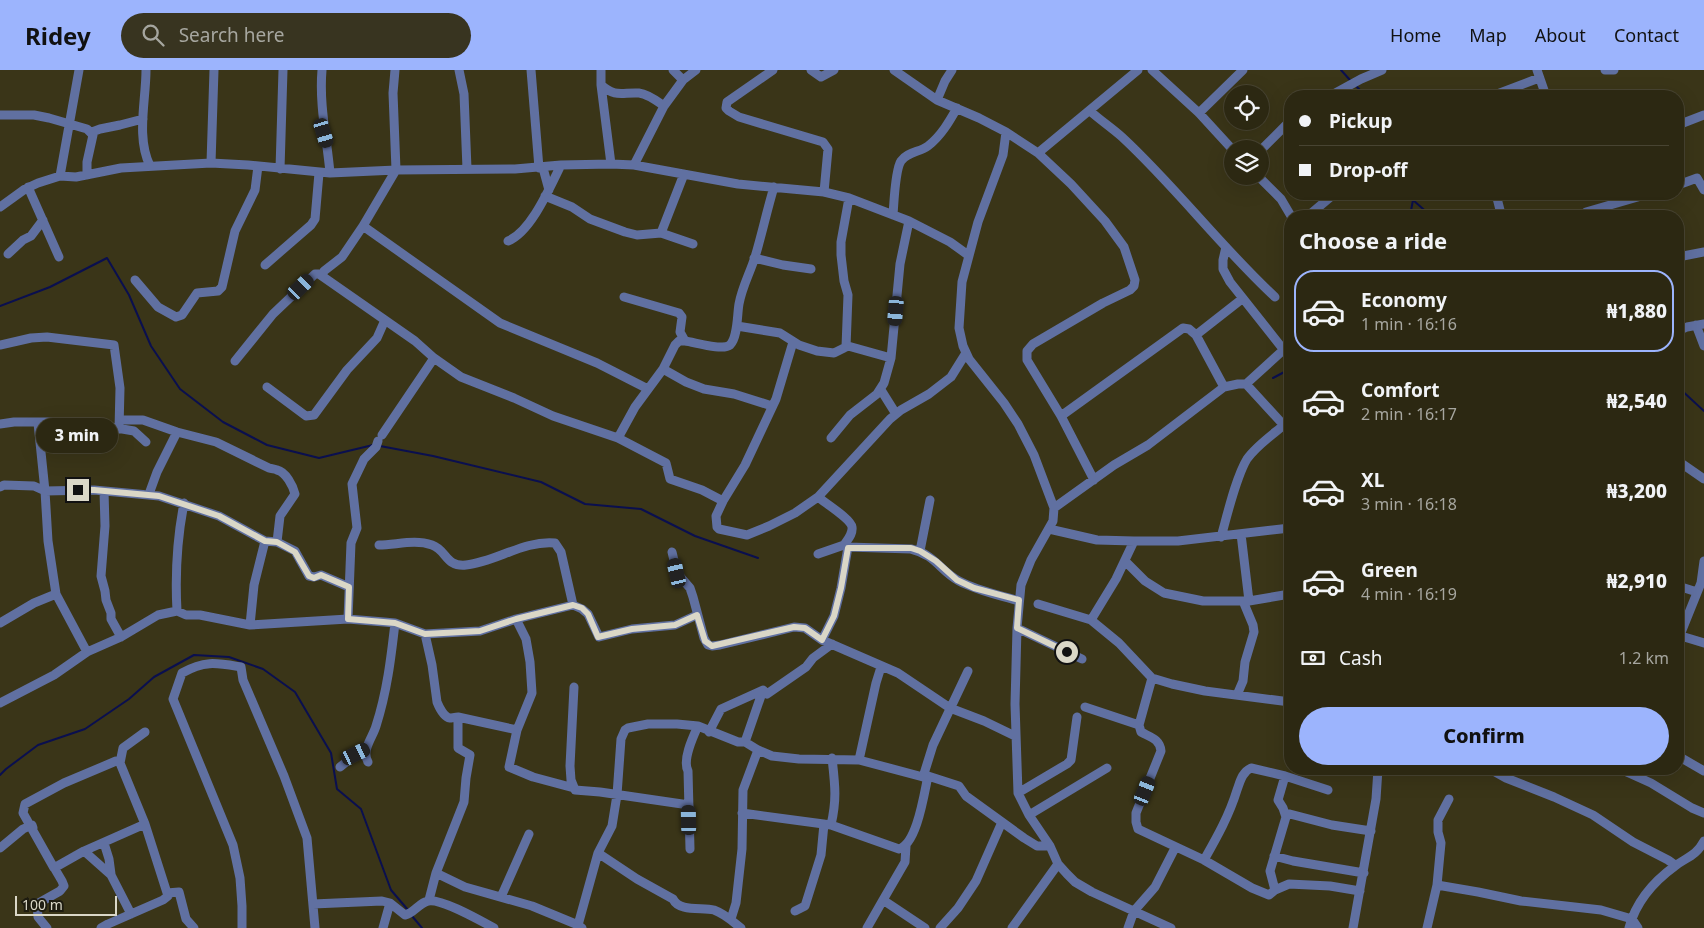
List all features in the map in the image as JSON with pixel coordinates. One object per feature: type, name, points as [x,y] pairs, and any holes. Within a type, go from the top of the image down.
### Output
[{"type":"street","points":[[60,176],[79,70]]},
{"type":"street","points":[[146,70],[143,119],[144,144],[146,158],[150,166]]},
{"type":"street","points":[[211,164],[214,70]]},
{"type":"street","points":[[280,169],[283,70]]},
{"type":"street","points":[[322,70],[320,91],[330,173]]},
{"type":"street","points":[[323,275],[324,271],[342,257],[396,170],[393,93],[395,70]]},
{"type":"street","points":[[459,70],[464,94],[467,169]]},
{"type":"street","points":[[531,70],[541,168],[547,193],[590,219],[624,232],[637,235],[661,233],[693,244]]},
{"type":"street","points":[[601,70],[601,85],[611,164]]},
{"type":"street","points":[[673,70],[683,80]]},
{"type":"street","points":[[634,166],[664,106],[683,80],[696,70]]},
{"type":"street","points":[[773,70],[726,102],[726,108],[739,116],[823,142],[828,149],[824,192]]},
{"type":"street","points":[[811,70],[821,77],[834,70]]},
{"type":"street","points":[[894,70],[938,100],[1006,132],[1038,153],[1072,184],[1105,221],[1124,247],[1135,280],[1134,286],[1130,290],[1102,303],[1047,335],[1029,347],[1026,354],[1027,360],[1061,416],[1094,480]]},
{"type":"street","points":[[938,100],[952,70]]},
{"type":"street","points":[[1038,153],[1138,70]]},
{"type":"street","points":[[1152,70],[1199,113],[1224,140]]},
{"type":"street","points":[[1199,113],[1243,70]]},
{"type":"street","points":[[1340,90],[1382,70]]},
{"type":"street","points":[[1605,70],[1614,70]]},
{"type":"street","points":[[1505,90],[1538,74],[1544,90]]},
{"type":"street","points":[[601,85],[612,93],[638,93],[646,95],[664,106]]},
{"type":"street","points":[[894,215],[895,188],[899,163],[906,156],[927,147],[941,134],[958,108]]},
{"type":"street","points":[[1090,111],[1122,137],[1251,275],[1275,297]]},
{"type":"street","points":[[0,114],[34,115],[88,129],[92,132]]},
{"type":"street","points":[[1684,122],[1704,115]]},
{"type":"street","points":[[92,132],[143,119]]},
{"type":"street","points":[[1269,142],[1284,127]]},
{"type":"street","points":[[87,176],[87,162],[92,132]]},
{"type":"street","points":[[1006,132],[1004,155],[978,222],[968,255],[962,282],[959,328],[966,353],[974,367],[1004,403],[1018,424],[1034,455],[1054,508],[1053,520],[1049,529],[1024,574],[1019,600],[1015,736],[1018,792],[1029,815],[1050,846],[1058,864],[1067,874],[1083,887],[1171,928]]},
{"type":"street","points":[[0,207],[28,187],[60,176],[76,178],[121,168],[211,164],[258,166],[330,173],[541,168],[561,165],[611,164],[634,166],[738,184],[824,192],[849,198],[909,221],[950,242],[968,255]]},
{"type":"street","points":[[508,241],[516,238],[525,229],[547,193],[561,165]]},
{"type":"street","points":[[135,280],[158,307],[176,317],[182,315],[197,293],[218,291],[222,287],[235,232],[255,190],[258,166]]},
{"type":"street","points":[[265,265],[311,225],[315,219],[319,173]]},
{"type":"street","points":[[661,233],[684,174]]},
{"type":"street","points":[[1684,183],[1700,176],[1704,190]]},
{"type":"street","points":[[1267,185],[1281,199],[1287,210]]},
{"type":"street","points":[[618,438],[679,341],[685,340],[711,346],[727,347],[731,344],[737,326],[738,306],[743,286],[754,258],[774,186]]},
{"type":"street","points":[[28,187],[59,257]]},
{"type":"street","points":[[846,347],[848,295],[844,281],[841,255],[842,235],[849,198]]},
{"type":"street","points":[[1315,210],[1327,200]]},
{"type":"street","points":[[1498,200],[1500,210]]},
{"type":"street","points":[[1593,210],[1627,200]]},
{"type":"street","points":[[8,254],[23,240],[31,236],[43,220]]},
{"type":"street","points":[[831,438],[850,415],[881,390],[891,358],[900,264],[909,221]]},
{"type":"street","points":[[363,226],[500,323],[597,363],[648,389]]},
{"type":"street","points":[[1226,247],[1222,260],[1230,282],[1242,299],[1284,344]]},
{"type":"street","points":[[1684,257],[1704,252]]},
{"type":"street","points":[[754,258],[812,269]]},
{"type":"street","points":[[235,361],[280,308],[315,274],[323,275],[415,341],[434,358],[461,377],[553,416],[618,438],[666,464],[670,479],[702,490],[723,501]]},
{"type":"street","points":[[624,297],[679,313],[682,317],[680,332],[685,340]]},
{"type":"street","points":[[1196,335],[1242,299]]},
{"type":"street","points":[[266,387],[306,416],[314,415],[347,370],[377,338],[385,320]]},
{"type":"street","points":[[1684,329],[1700,324],[1704,346]]},
{"type":"street","points":[[737,326],[780,333],[798,345],[830,353],[846,347],[891,358]]},
{"type":"street","points":[[1061,416],[1183,328],[1196,335],[1224,387]]},
{"type":"street","points":[[0,344],[47,337],[114,345],[120,388],[119,424]]},
{"type":"street","points":[[793,342],[772,406],[745,465],[716,516],[719,530],[747,534],[795,513],[818,497],[896,414],[929,394],[951,377],[966,353]]},
{"type":"street","points":[[1054,508],[1114,465],[1148,445],[1224,387],[1246,384],[1284,350]]},
{"type":"street","points":[[348,619],[351,543],[357,528],[352,484],[364,460],[376,447],[380,438],[434,358]]},
{"type":"street","points":[[662,369],[686,382],[772,406]]},
{"type":"street","points":[[1221,537],[1239,478],[1247,460],[1284,424],[1246,384]]},
{"type":"street","points":[[881,390],[896,414]]},
{"type":"street","points":[[0,424],[14,422],[119,424],[143,420],[177,432],[216,442],[269,468],[282,472],[289,481],[295,494],[280,516],[277,542]]},
{"type":"street","points":[[38,423],[48,540],[56,594],[87,652]]},
{"type":"street","points":[[119,424],[134,431],[146,442]]},
{"type":"street","points":[[149,494],[157,472],[177,432]]},
{"type":"street","points":[[1684,465],[1704,479]]},
{"type":"street","points":[[0,487],[4,485],[34,486],[45,491],[104,491],[149,494],[184,503],[219,516],[265,541],[277,542],[295,552],[309,576],[314,578],[321,575],[349,587]]},
{"type":"street","points":[[104,491],[105,526],[101,576],[111,619],[121,637]]},
{"type":"street","points":[[818,497],[851,523],[852,528],[846,546],[841,588],[834,616],[822,640]]},
{"type":"street","points":[[920,551],[930,500]]},
{"type":"street","points":[[177,611],[176,577],[179,528],[184,503]]},
{"type":"street","points":[[1049,529],[1097,540],[1178,541],[1284,529]]},
{"type":"street","points":[[1236,695],[1243,681],[1245,662],[1254,632],[1246,601],[1241,534]]},
{"type":"street","points":[[250,625],[254,585],[265,541]]},
{"type":"street","points":[[1091,620],[1116,579],[1134,541]]},
{"type":"street","points":[[379,546],[409,543],[431,544],[442,552],[448,561],[458,565],[466,565],[496,558],[523,548],[555,543],[561,552],[573,605]]},
{"type":"street","points":[[818,554],[846,546],[911,548],[936,561],[957,580],[974,588],[1019,600]]},
{"type":"street","points":[[672,552],[677,573],[690,588],[705,641],[712,646],[794,627],[805,628],[822,640],[898,674],[950,708],[984,721],[1015,736]]},
{"type":"street","points":[[1125,561],[1145,581],[1164,593],[1203,601],[1246,601],[1284,595]]},
{"type":"street","points":[[1684,625],[1700,583],[1704,561]]},
{"type":"street","points":[[1684,588],[1697,592]]},
{"type":"street","points":[[0,623],[34,603],[56,594]]},
{"type":"street","points":[[1038,604],[1091,620],[1119,643],[1152,678],[1172,684],[1284,701]]},
{"type":"street","points":[[0,703],[54,675],[87,652],[121,637],[158,615],[177,611],[186,615],[200,615],[250,625],[348,619],[395,623],[425,634],[480,631],[516,619],[573,605],[582,608],[588,614],[598,637],[632,629],[675,625],[697,615]]},
{"type":"street","points":[[516,619],[526,640],[532,693],[517,730],[509,767],[533,778],[576,790],[688,805]]},
{"type":"street","points":[[340,767],[366,748],[374,735],[390,662],[395,623]]},
{"type":"street","points":[[1017,628],[1082,659]]},
{"type":"street","points":[[425,634],[439,707],[449,718],[458,717],[517,730]]},
{"type":"street","points":[[1684,636],[1704,643]]},
{"type":"street","points":[[763,690],[767,694],[806,667],[813,658],[832,644]]},
{"type":"street","points":[[242,928],[240,878],[233,845],[173,699],[182,673],[204,663],[218,663],[241,667],[242,680],[284,776],[307,838],[315,928]]},
{"type":"street","points":[[859,760],[881,667]]},
{"type":"street","points":[[867,928],[905,862],[906,846],[913,836],[933,745],[968,671]]},
{"type":"street","points":[[1152,678],[1139,724],[1141,732],[1159,743],[1161,751],[1136,813],[1137,826],[1144,833],[1204,860],[1252,888],[1269,895],[1289,884],[1330,886],[1360,891]]},
{"type":"street","points":[[574,687],[570,766],[571,780],[574,788]]},
{"type":"street","points":[[709,732],[721,709],[763,690]]},
{"type":"street","points":[[746,742],[763,690]]},
{"type":"street","points":[[1085,707],[1139,724]]},
{"type":"street","points":[[1018,792],[1067,764],[1070,760],[1077,716]]},
{"type":"street","points":[[429,900],[436,873],[464,802],[470,755],[458,748],[458,717]]},
{"type":"street","points":[[436,873],[465,887],[532,906],[580,926],[598,853],[612,826],[617,795],[621,739],[624,730],[648,724],[698,726],[738,742],[746,742],[758,750],[787,758],[859,760],[959,786],[966,796],[1037,846],[1050,846]]},
{"type":"street","points":[[690,849],[688,771],[686,762],[692,738],[698,726]]},
{"type":"street","points":[[101,928],[164,900],[168,896],[145,824],[120,763],[123,748],[145,732]]},
{"type":"street","points":[[366,748],[368,762]]},
{"type":"street","points":[[731,919],[736,903],[744,829],[742,813],[743,790],[758,750]]},
{"type":"street","points":[[795,911],[805,906],[821,855],[827,825],[836,805],[832,758]]},
{"type":"street","points":[[1684,759],[1704,771]]},
{"type":"street","points":[[47,928],[38,917],[37,904],[60,891],[64,886],[22,813],[25,804],[64,783],[116,761],[120,763]]},
{"type":"street","points":[[1029,815],[1107,768]]},
{"type":"street","points":[[1204,860],[1229,815],[1242,777],[1251,768],[1285,776],[1328,790]]},
{"type":"street","points":[[1353,928],[1371,831],[1378,775]]},
{"type":"street","points":[[1501,775],[1554,796],[1593,815],[1633,842],[1675,865]]},
{"type":"street","points":[[1633,775],[1704,813]]},
{"type":"street","points":[[1275,890],[1270,871],[1285,822],[1286,813],[1278,800],[1279,791],[1285,776]]},
{"type":"street","points":[[1427,928],[1442,843],[1438,832],[1438,820],[1449,799]]},
{"type":"street","points":[[742,813],[827,825],[866,837],[892,848],[899,849],[906,846]]},
{"type":"street","points":[[1286,813],[1332,826],[1371,831]]},
{"type":"street","points":[[940,928],[958,908],[976,881],[1002,822]]},
{"type":"street","points":[[54,868],[84,850],[145,824]]},
{"type":"street","points":[[0,848],[23,829],[32,826],[54,868]]},
{"type":"street","points":[[501,897],[529,834]]},
{"type":"street","points":[[1629,928],[1632,918],[1646,892],[1654,882],[1663,877],[1675,865],[1693,855],[1704,841]]},
{"type":"street","points":[[104,843],[111,874],[131,914]]},
{"type":"street","points":[[1128,928],[1134,911],[1155,887],[1175,848]]},
{"type":"street","points":[[84,850],[111,874]]},
{"type":"street","points":[[598,853],[637,879],[673,899],[676,904],[682,907],[713,910],[731,919],[741,928]]},
{"type":"street","points":[[1274,856],[1364,873]]},
{"type":"street","points":[[1012,928],[1058,864]]},
{"type":"street","points":[[1436,885],[1521,901],[1601,910],[1632,918],[1638,928]]},
{"type":"street","points":[[168,893],[179,892],[186,918],[194,928]]},
{"type":"street","points":[[313,904],[382,901],[390,903],[405,915],[429,900],[443,903],[494,928]]},
{"type":"street","points":[[883,900],[925,928]]},
{"type":"street","points":[[383,928],[390,903]]},
{"type":"waterway","points":[[1341,70],[1350,80]]},
{"type":"waterway","points":[[1355,85],[1360,90]]},
{"type":"waterway","points":[[1411,210],[1413,200]]},
{"type":"waterway","points":[[1413,200],[1424,210]]},
{"type":"waterway","points":[[0,306],[50,287],[107,258],[129,295],[151,346],[180,389],[223,422],[267,445],[319,458],[373,445]]},
{"type":"waterway","points":[[1273,378],[1284,372]]},
{"type":"waterway","points":[[1684,393],[1704,411]]},
{"type":"waterway","points":[[380,446],[433,456],[541,482],[585,504],[641,509],[695,536],[758,558]]},
{"type":"waterway","points":[[0,775],[38,745],[85,729],[129,699],[154,677],[194,655],[229,657],[263,669],[295,692],[331,753],[337,789],[361,809],[391,890],[408,910]]},
{"type":"waterway","points":[[412,916],[422,928]]},
{"type":"route","points":[[78,490],[149,494],[184,503],[219,516],[265,541],[277,542],[295,552],[302,567],[309,576],[314,578],[321,575],[349,587],[348,619],[395,623],[425,634],[480,631],[516,619],[573,605],[582,608],[588,614],[598,637],[632,629],[675,625],[697,615],[706,644],[712,646],[794,627],[805,628],[822,640],[834,616],[848,548],[911,548],[936,561],[957,580],[974,588],[1019,600],[1017,628],[1067,652]]}]
